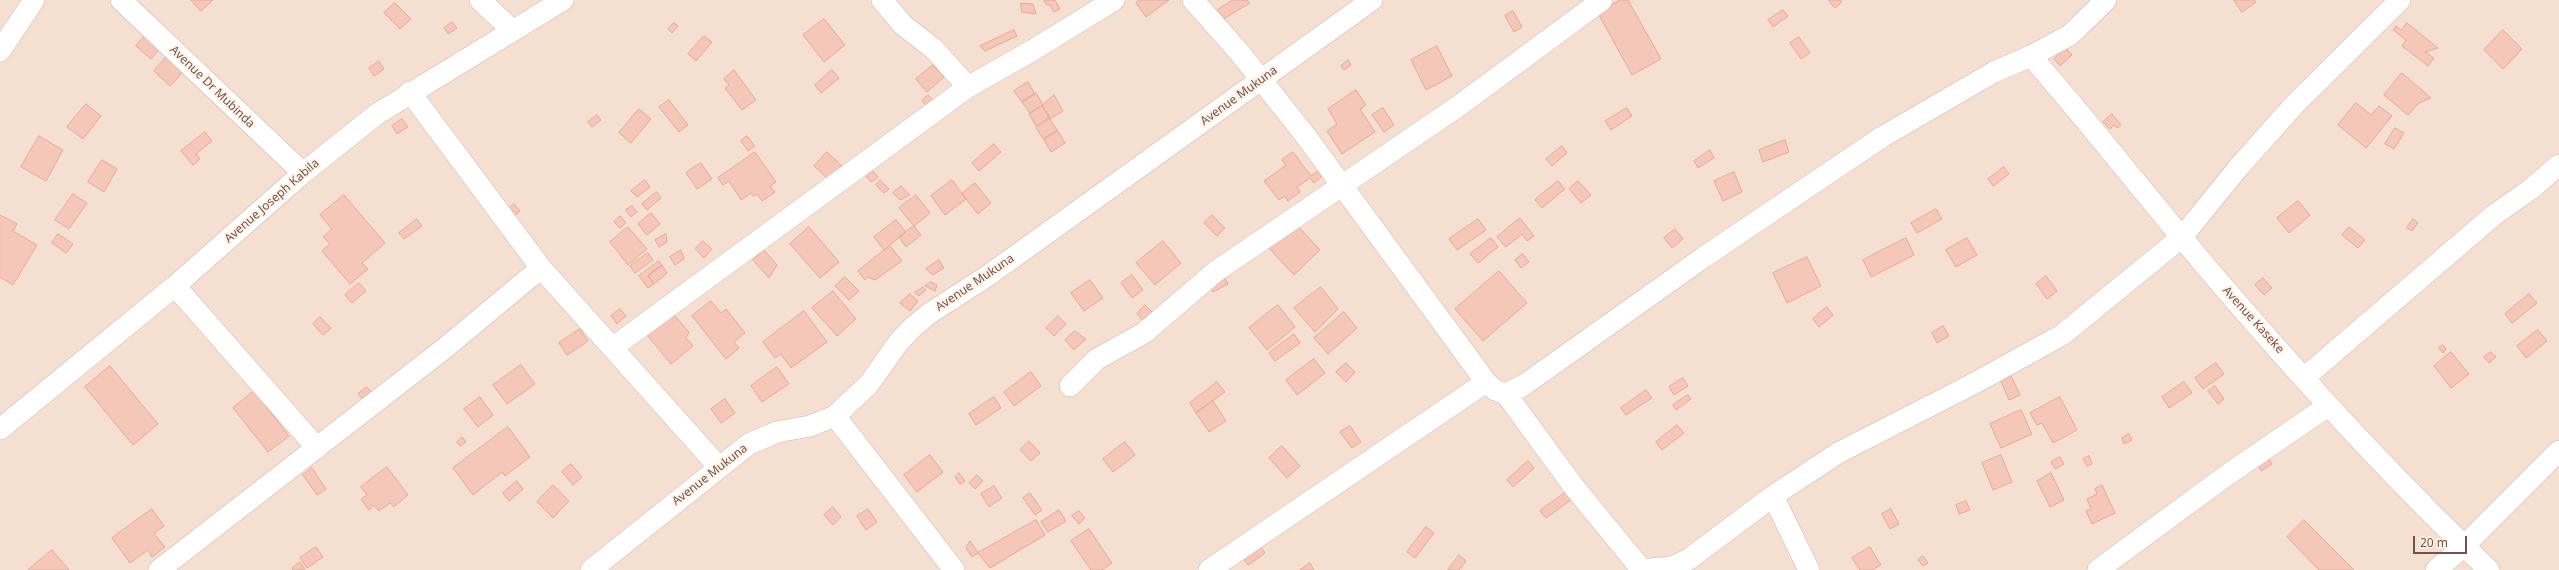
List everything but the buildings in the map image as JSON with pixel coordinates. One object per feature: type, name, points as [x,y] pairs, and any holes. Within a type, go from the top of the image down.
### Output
[{"type":"street","points":[[0,51],[34,0]]},
{"type":"street","name":"Avenue Dr Mubinda","points":[[121,0],[303,173]]},
{"type":"street","points":[[480,0],[512,30]]},
{"type":"street","name":"Avenue Joseph Kabila","points":[[0,429],[175,286],[303,173],[377,114],[410,92],[563,0]]},
{"type":"street","points":[[882,0],[903,25],[934,49],[968,87]]},
{"type":"street","points":[[612,348],[968,87],[1033,50],[1114,0]]},
{"type":"street","points":[[1193,0],[1240,53],[1262,81],[1342,186],[1486,382],[1495,390],[1506,394],[1574,488],[1642,570],[1672,567],[1689,559],[1773,496],[1838,453],[1971,386],[2062,334],[2182,237],[2238,168],[2295,104],[2400,0]]},
{"type":"street","name":"Avenue Mukuna","points":[[591,570],[718,466],[749,444],[777,432],[810,426],[834,416],[869,384],[898,343],[930,313],[986,277],[1262,81],[1372,0]]},
{"type":"street","points":[[1070,386],[1097,359],[1144,333],[1215,272],[1342,186],[1514,66],[1602,0]]},
{"type":"street","points":[[1506,394],[1524,385],[1704,257],[1882,137],[1994,72],[2031,56],[2070,35],[2106,0]]},
{"type":"street","name":"Avenue Kaseke","points":[[2031,56],[2182,237],[2328,406],[2463,547],[2489,570]]},
{"type":"street","points":[[410,92],[541,268],[718,466]]},
{"type":"street","points":[[2304,378],[2494,215],[2531,189],[2559,165]]},
{"type":"street","points":[[159,570],[445,348],[541,268]]},
{"type":"street","points":[[175,286],[317,448]]},
{"type":"street","points":[[1209,570],[1486,382]]},
{"type":"street","points":[[2098,570],[2227,475],[2328,406]]},
{"type":"street","points":[[834,416],[954,570]]},
{"type":"street","points":[[2436,570],[2463,547],[2559,451]]},
{"type":"street","points":[[1773,496],[1809,570]]},
{"type":"shaded area","points":[[0,0],[2559,0],[2559,570],[0,570]]}]
